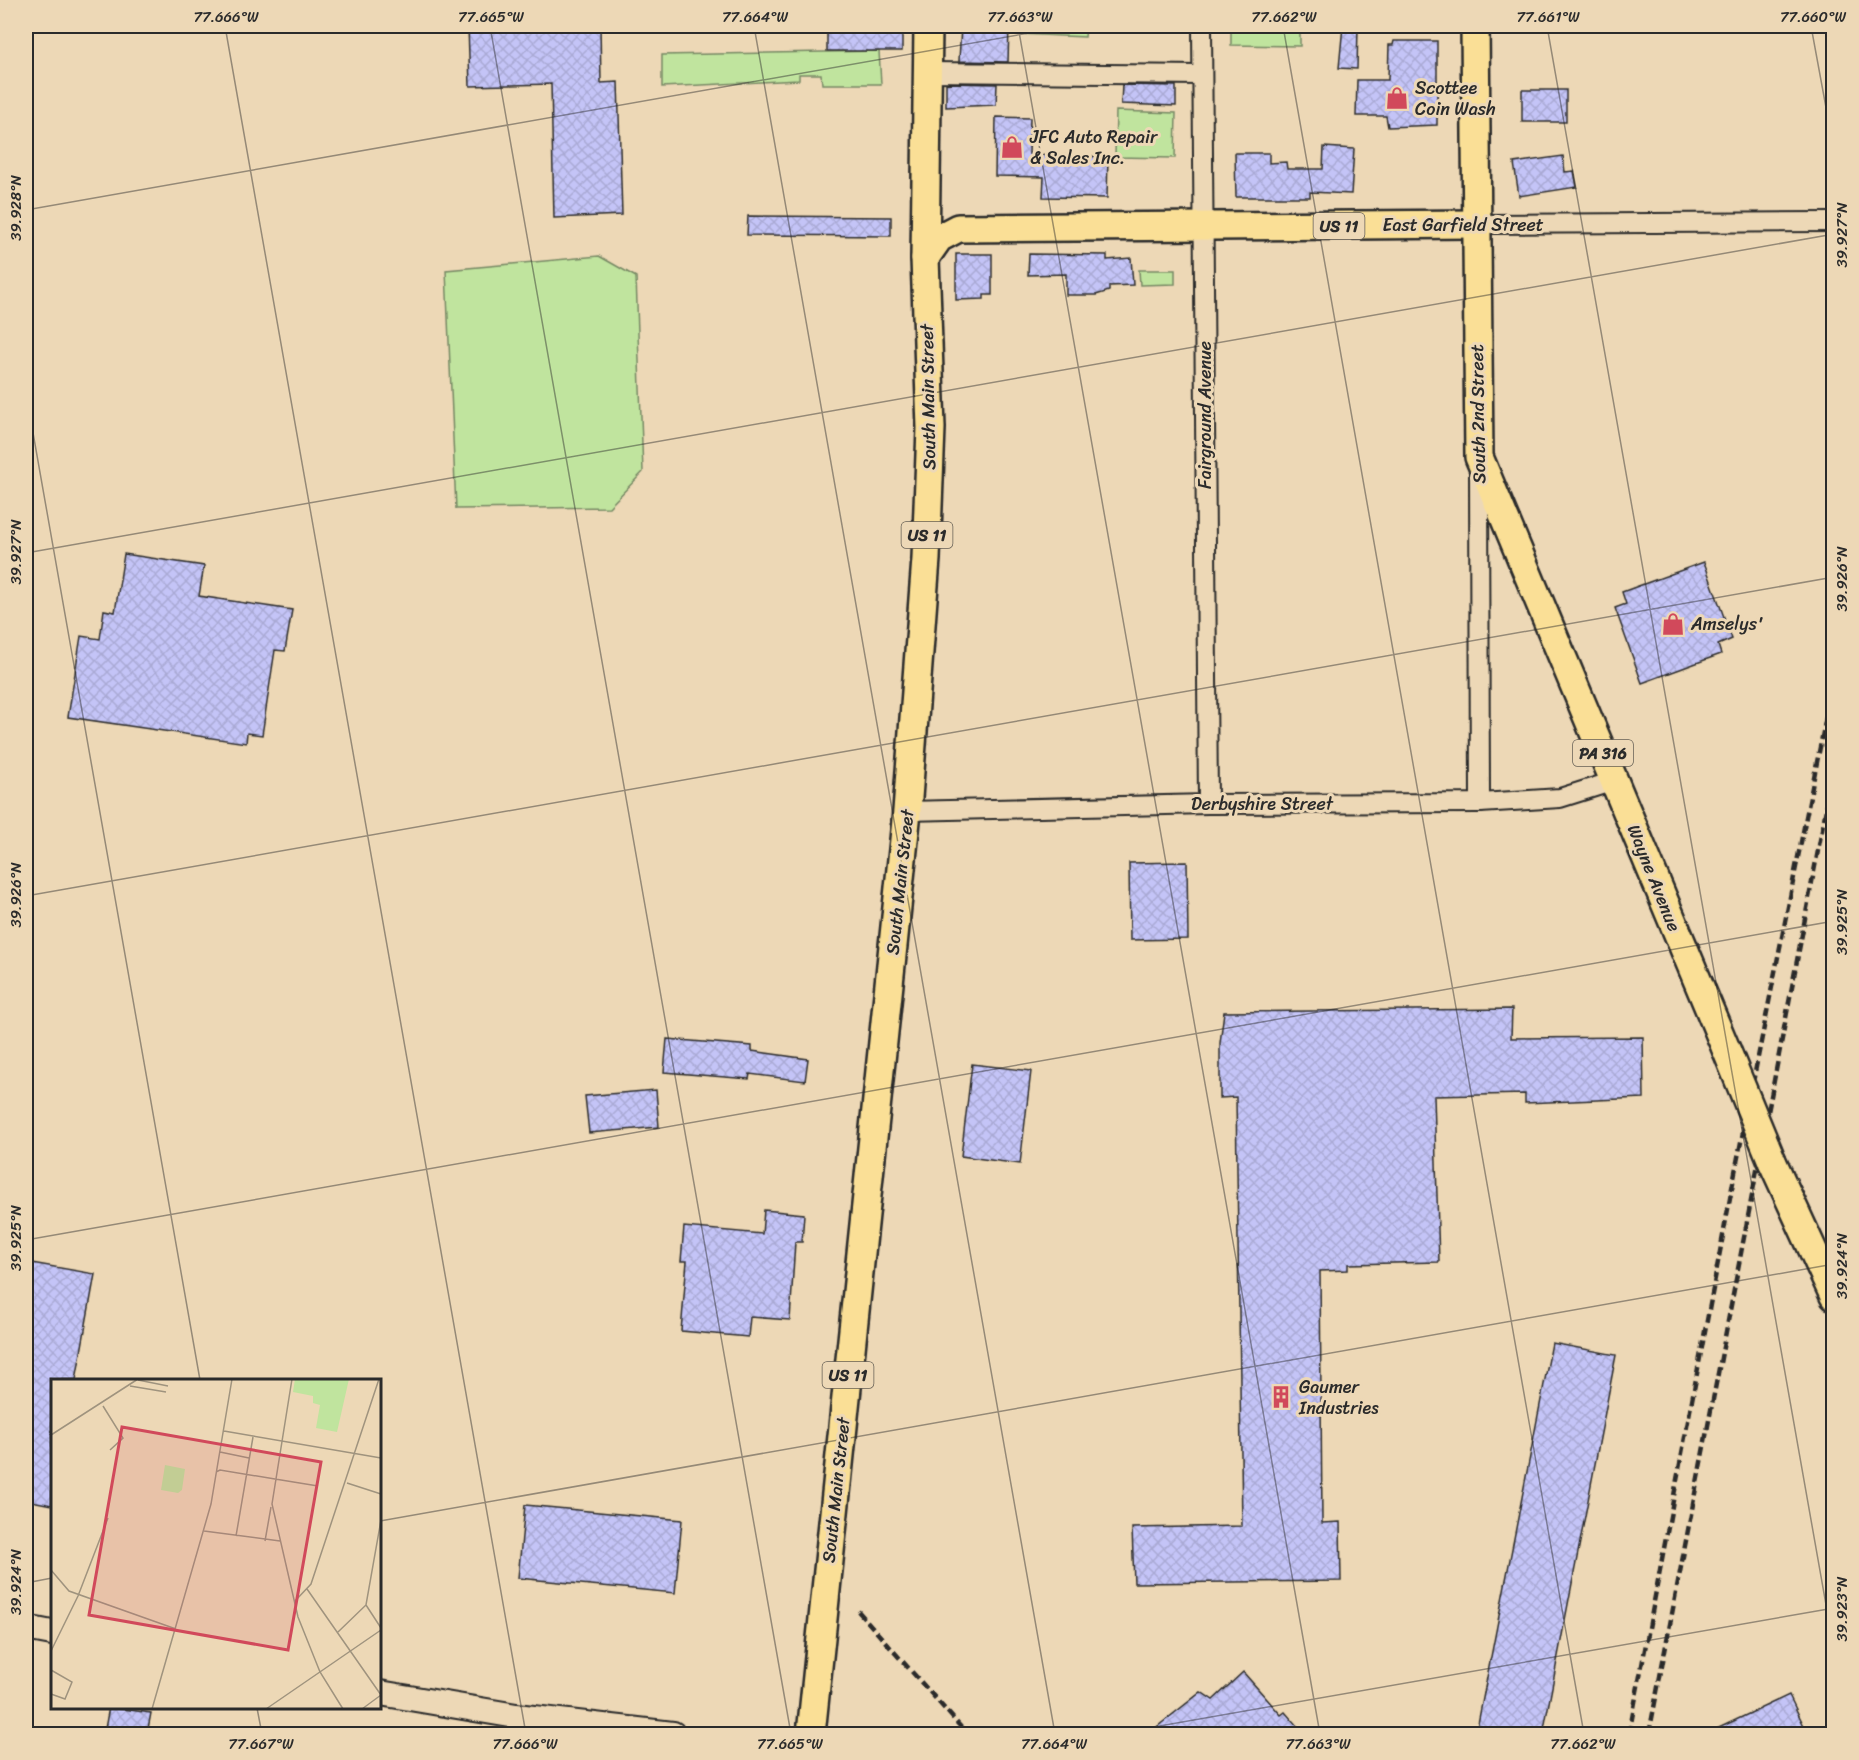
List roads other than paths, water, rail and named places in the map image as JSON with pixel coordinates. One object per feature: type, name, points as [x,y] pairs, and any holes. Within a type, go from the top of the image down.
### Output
[{"type":"main road","name":"South Main Street","points":[[810,1734],[907,811],[929,501],[931,428],[925,258],[928,26]]},
{"type":"main road","name":"South 2nd Street","points":[[1475,26],[1475,225],[1479,457]]},
{"type":"main road","points":[[926,204],[938,218],[958,228]]},
{"type":"main road","name":"East Garfield Street","points":[[958,228],[1475,225]]},
{"type":"main road","points":[[925,258],[939,238],[958,228]]},
{"type":"main road","name":"Wayne Avenue","points":[[1479,457],[1772,1161],[1833,1296]]},
{"type":"street","name":"Fairground Avenue","points":[[1202,26],[1208,804]]},
{"type":"street","points":[[928,72],[1202,75]]},
{"type":"street","name":"East Garfield Street","points":[[1475,225],[1833,222]]},
{"type":"street","name":"South 2nd Street","points":[[1479,457],[1480,803]]},
{"type":"street","name":"Derbyshire Street","points":[[907,811],[1208,804],[1480,803],[1560,798],[1614,781]]},
{"type":"street","points":[[26,1628],[51,1633]]},
{"type":"street","points":[[381,1693],[516,1716],[673,1734]]},
{"type":"railway","points":[[1629,1734],[1735,1172],[1834,677]]},
{"type":"railway","points":[[1649,1734],[1834,767]]},
{"type":"railway","points":[[858,1611],[967,1734]]},
{"type":"place","name":"Scottee Coin Wash","points":[[1397,98]]},
{"type":"place","name":"JFC Auto Repair & Sales Inc.","points":[[1012,147]]},
{"type":"place","name":"Amselys'","points":[[1673,624]]},
{"type":"place","name":"Gaumer Industries","points":[[1281,1397]]}]
